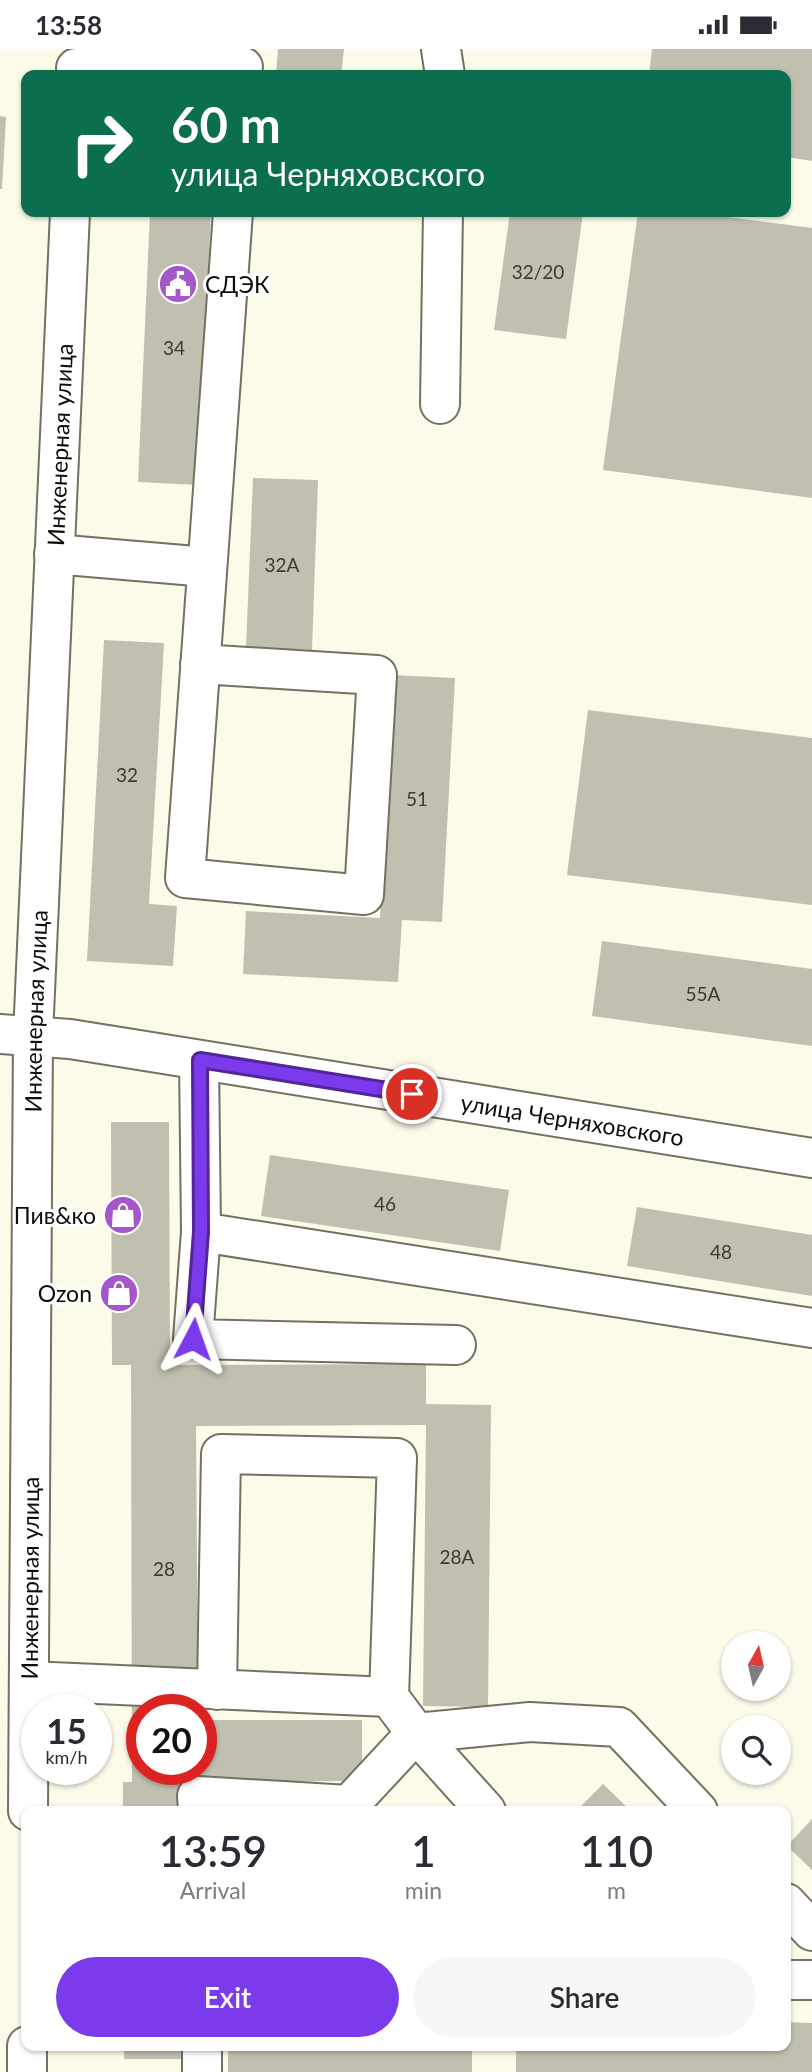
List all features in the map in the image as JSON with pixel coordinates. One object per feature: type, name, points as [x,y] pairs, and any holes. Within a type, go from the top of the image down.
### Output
[{"type":"street","points":[[441,49],[444,70]]},
{"type":"street","points":[[76,64],[243,64]]},
{"type":"street","name":"Инженерная улица","points":[[28,1806],[29,1681],[15,1563],[16,1035],[54,554],[70,217]]},
{"type":"street","points":[[200,664],[377,675],[364,895],[185,878],[200,664],[233,217]]},
{"type":"street","points":[[440,404],[443,217]]},
{"type":"street","points":[[54,554],[207,567]]},
{"type":"street","name":"улица Черняховского","points":[[16,1035],[200,1060],[812,1158]]},
{"type":"street","points":[[200,1060],[201,1232],[193,1339],[456,1345]]},
{"type":"street","points":[[201,1232],[812,1328]]},
{"type":"street","points":[[217,1690],[222,1454],[397,1458],[389,1697],[416,1733],[482,1806]]},
{"type":"street","points":[[29,1681],[389,1697]]},
{"type":"street","points":[[354,1806],[416,1733],[530,1722],[619,1727],[693,1806]]},
{"type":"street","points":[[198,1806],[197,1795],[328,1806]]},
{"type":"street","points":[[791,1908],[812,1931]]},
{"type":"street","points":[[791,1980],[812,1980]]},
{"type":"street","points":[[27,2051],[27,2072]]},
{"type":"street","points":[[202,2051],[202,2072]]},
{"type":"building","points":[[278,49],[344,49],[342,70],[276,70]]},
{"type":"building","points":[[652,49],[812,49],[812,161],[791,158],[791,70],[650,70]]},
{"type":"building","points":[[0,116],[6,117],[2,189],[0,189]]},
{"type":"building","points":[[150,217],[211,217],[198,485],[138,482]]},
{"type":"building","points":[[509,217],[582,217],[566,339],[494,330]]},
{"type":"building","points":[[637,217],[727,217],[812,228],[812,498],[603,470]]},
{"type":"building","points":[[253,478],[318,480],[312,650],[246,648]]},
{"type":"building","points":[[104,640],[164,643],[149,904],[177,906],[173,966],[87,961]]},
{"type":"building","points":[[392,675],[455,678],[442,922],[402,920],[398,982],[243,974],[246,911],[380,918]]},
{"type":"building","points":[[588,710],[812,738],[812,905],[567,875]]},
{"type":"building","points":[[602,941],[812,969],[812,1046],[592,1016]]},
{"type":"building","points":[[111,1122],[169,1122],[170,1365],[426,1364],[426,1404],[491,1405],[488,1707],[423,1706],[426,1425],[196,1426],[198,1694],[132,1694],[131,1365],[112,1365]]},
{"type":"building","points":[[270,1155],[509,1190],[500,1251],[261,1216]]},
{"type":"building","points":[[637,1207],[812,1235],[812,1296],[627,1266]]},
{"type":"building","points":[[217,1720],[362,1720],[362,1781],[217,1782]]},
{"type":"building","points":[[123,1782],[126,1782],[126,1785],[185,1785],[185,1806],[123,1806]]},
{"type":"building","points":[[603,1784],[626,1806],[581,1806]]},
{"type":"building","points":[[812,1819],[812,1870],[791,1850],[791,1842]]},
{"type":"building","points":[[791,2022],[812,2023],[812,2072],[516,2072],[516,2051],[791,2051]]},
{"type":"building","points":[[124,2051],[186,2051],[186,2059],[124,2059]]},
{"type":"building","points":[[228,2051],[472,2051],[472,2072],[228,2072]]},
{"type":"place","name":"СДЭК","points":[[178,284]]},
{"type":"place","name":"Пив&ко","points":[[123,1215]]},
{"type":"place","name":"Ozon","points":[[119,1293]]},
{"type":"route","points":[[193,1339],[201,1232],[200,1060],[412,1094]]}]
